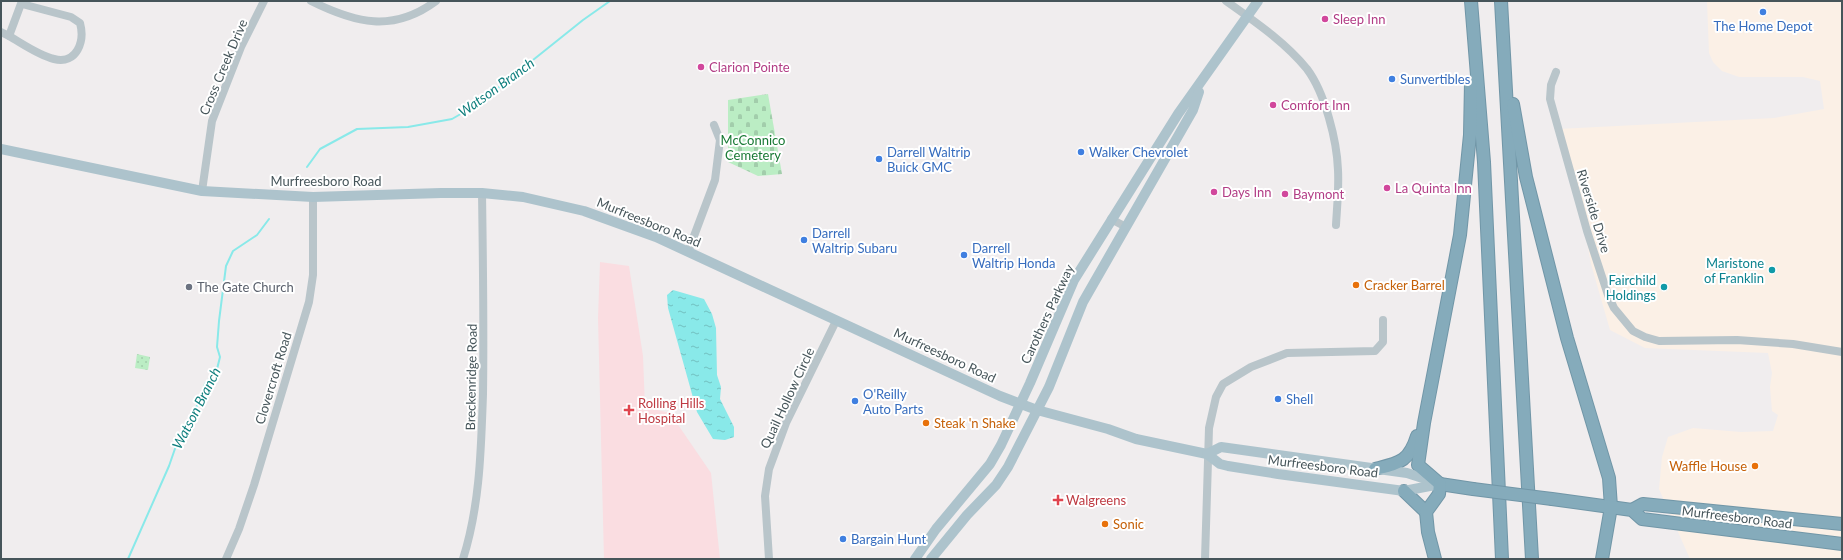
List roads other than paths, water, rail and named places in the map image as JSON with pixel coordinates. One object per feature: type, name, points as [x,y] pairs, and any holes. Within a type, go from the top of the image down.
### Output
[{"type":"highway","points":[[1426,512],[1439,494],[1440,484],[1418,465],[1424,423],[1460,235],[1470,135],[1473,42],[1472,1]]},
{"type":"highway","points":[[1501,1],[1532,559]]},
{"type":"highway","points":[[1473,42],[1484,162],[1502,559]]},
{"type":"highway","points":[[1504,50],[1526,177],[1568,338],[1609,478],[1610,507],[1602,559]]},
{"type":"highway","points":[[1375,469],[1398,464],[1407,458],[1413,448],[1418,431],[1424,423]]},
{"type":"highway","name":"Murfreesboro Road","points":[[1440,484],[1632,510],[1642,519],[1842,544]]},
{"type":"highway","points":[[1404,491],[1426,512],[1428,532],[1435,559]]},
{"type":"highway","name":"Murfreesboro Road","points":[[1632,510],[1643,504],[1842,524]]},
{"type":"main road","name":"Carothers Parkway","points":[[919,558],[936,529],[990,464],[1020,404],[1074,280],[1111,219],[1178,114],[1258,1]]},
{"type":"main road","name":"Carothers Parkway","points":[[931,559],[967,515],[996,485],[1008,467],[1049,387],[1083,302],[1193,110],[1204,78]]},
{"type":"main road","name":"Murfreesboro Road","points":[[1,149],[202,191],[313,198],[441,192],[482,193],[523,197],[584,211],[629,226],[1020,404],[1037,410],[1108,429],[1136,439],[1207,454],[1220,464],[1228,466],[1404,491],[1440,484]]},
{"type":"main road","name":"Murfreesboro Road","points":[[1207,454],[1221,447],[1407,473],[1440,484]]},
{"type":"street","name":"Cross Creek Drive","points":[[202,191],[212,121],[241,47],[264,1]]},
{"type":"street","points":[[311,1],[356,20],[381,22],[410,16],[436,1]]},
{"type":"street","points":[[1226,1],[1287,48],[1307,70],[1317,85],[1333,135],[1338,169],[1336,225]]},
{"type":"street","points":[[1,32],[54,59],[65,58],[76,53],[81,45],[83,34],[80,23],[71,16],[22,2],[9,36]]},
{"type":"street","name":"Riverside Drive","points":[[1556,72],[1551,85],[1550,99],[1587,231],[1608,294],[1618,313],[1633,331],[1645,337],[1659,341],[1745,340],[1793,344],[1842,352]]},
{"type":"street","points":[[688,252],[715,180],[720,140],[714,126]]},
{"type":"street","name":"Breckenridge Road","points":[[463,559],[469,541],[477,499],[481,450],[484,333],[482,193]]},
{"type":"street","name":"Clovercroft Road","points":[[226,559],[239,529],[254,485],[308,302],[313,275],[313,198]]},
{"type":"street","points":[[1111,219],[1126,227]]},
{"type":"street","points":[[1204,559],[1207,454],[1212,407],[1223,384],[1252,367],[1287,353],[1374,351],[1383,342],[1383,320]]},
{"type":"street","name":"Quail Hollow Circle","points":[[769,559],[766,496],[769,469],[786,423],[836,321]]},
{"type":"water","points":[[673,290],[704,299],[712,314],[716,328],[717,375],[721,387],[720,399],[734,427],[734,437],[725,440],[713,439],[697,412],[668,308],[667,295]]},
{"type":"waterway","name":"Watson Branch","points":[[307,167],[320,149],[357,129],[408,127],[452,119],[478,104],[583,20],[610,1]]},
{"type":"waterway","name":"Watson Branch","points":[[128,559],[169,466],[178,440],[199,402],[205,384],[217,369],[220,357],[217,347],[219,321],[226,266],[233,251],[257,235],[269,219]]},
{"type":"place","name":"The Home Depot","points":[[1763,12]]},
{"type":"place","name":"Sleep Inn","points":[[1325,19]]},
{"type":"place","name":"Clarion Pointe","points":[[701,67]]},
{"type":"place","name":"Sunvertibles","points":[[1392,79]]},
{"type":"place","name":"Comfort Inn","points":[[1273,105]]},
{"type":"place","name":"Walker Chevrolet","points":[[1081,152]]},
{"type":"place","name":"Darrell Waltrip Buick GMC","points":[[879,159]]},
{"type":"place","name":"La Quinta Inn","points":[[1387,188]]},
{"type":"place","name":"Days Inn","points":[[1214,192]]},
{"type":"place","name":"Baymont","points":[[1285,194]]},
{"type":"place","name":"Darrell Waltrip Subaru","points":[[804,240]]},
{"type":"place","name":"Darrell Waltrip Honda","points":[[964,255]]},
{"type":"place","name":"Maristone of Franklin","points":[[1772,270]]},
{"type":"place","name":"Cracker Barrel","points":[[1356,285]]},
{"type":"place","name":"The Gate Church","points":[[189,287]]},
{"type":"place","name":"Fairchild Holdings","points":[[1664,287]]},
{"type":"place","name":"Shell","points":[[1278,399]]},
{"type":"place","name":"O'Reilly Auto Parts","points":[[855,401]]},
{"type":"place","name":"Rolling Hills Hospital","points":[[629,410]]},
{"type":"place","name":"Steak 'n Shake","points":[[926,423]]},
{"type":"place","name":"Waffle House","points":[[1755,466]]},
{"type":"place","name":"Walgreens","points":[[1058,500]]},
{"type":"place","name":"Sonic","points":[[1105,524]]},
{"type":"place","name":"Bargain Hunt","points":[[843,539]]},
{"type":"park label","name":"McConnico Cemetery","points":[[753,148]]}]
